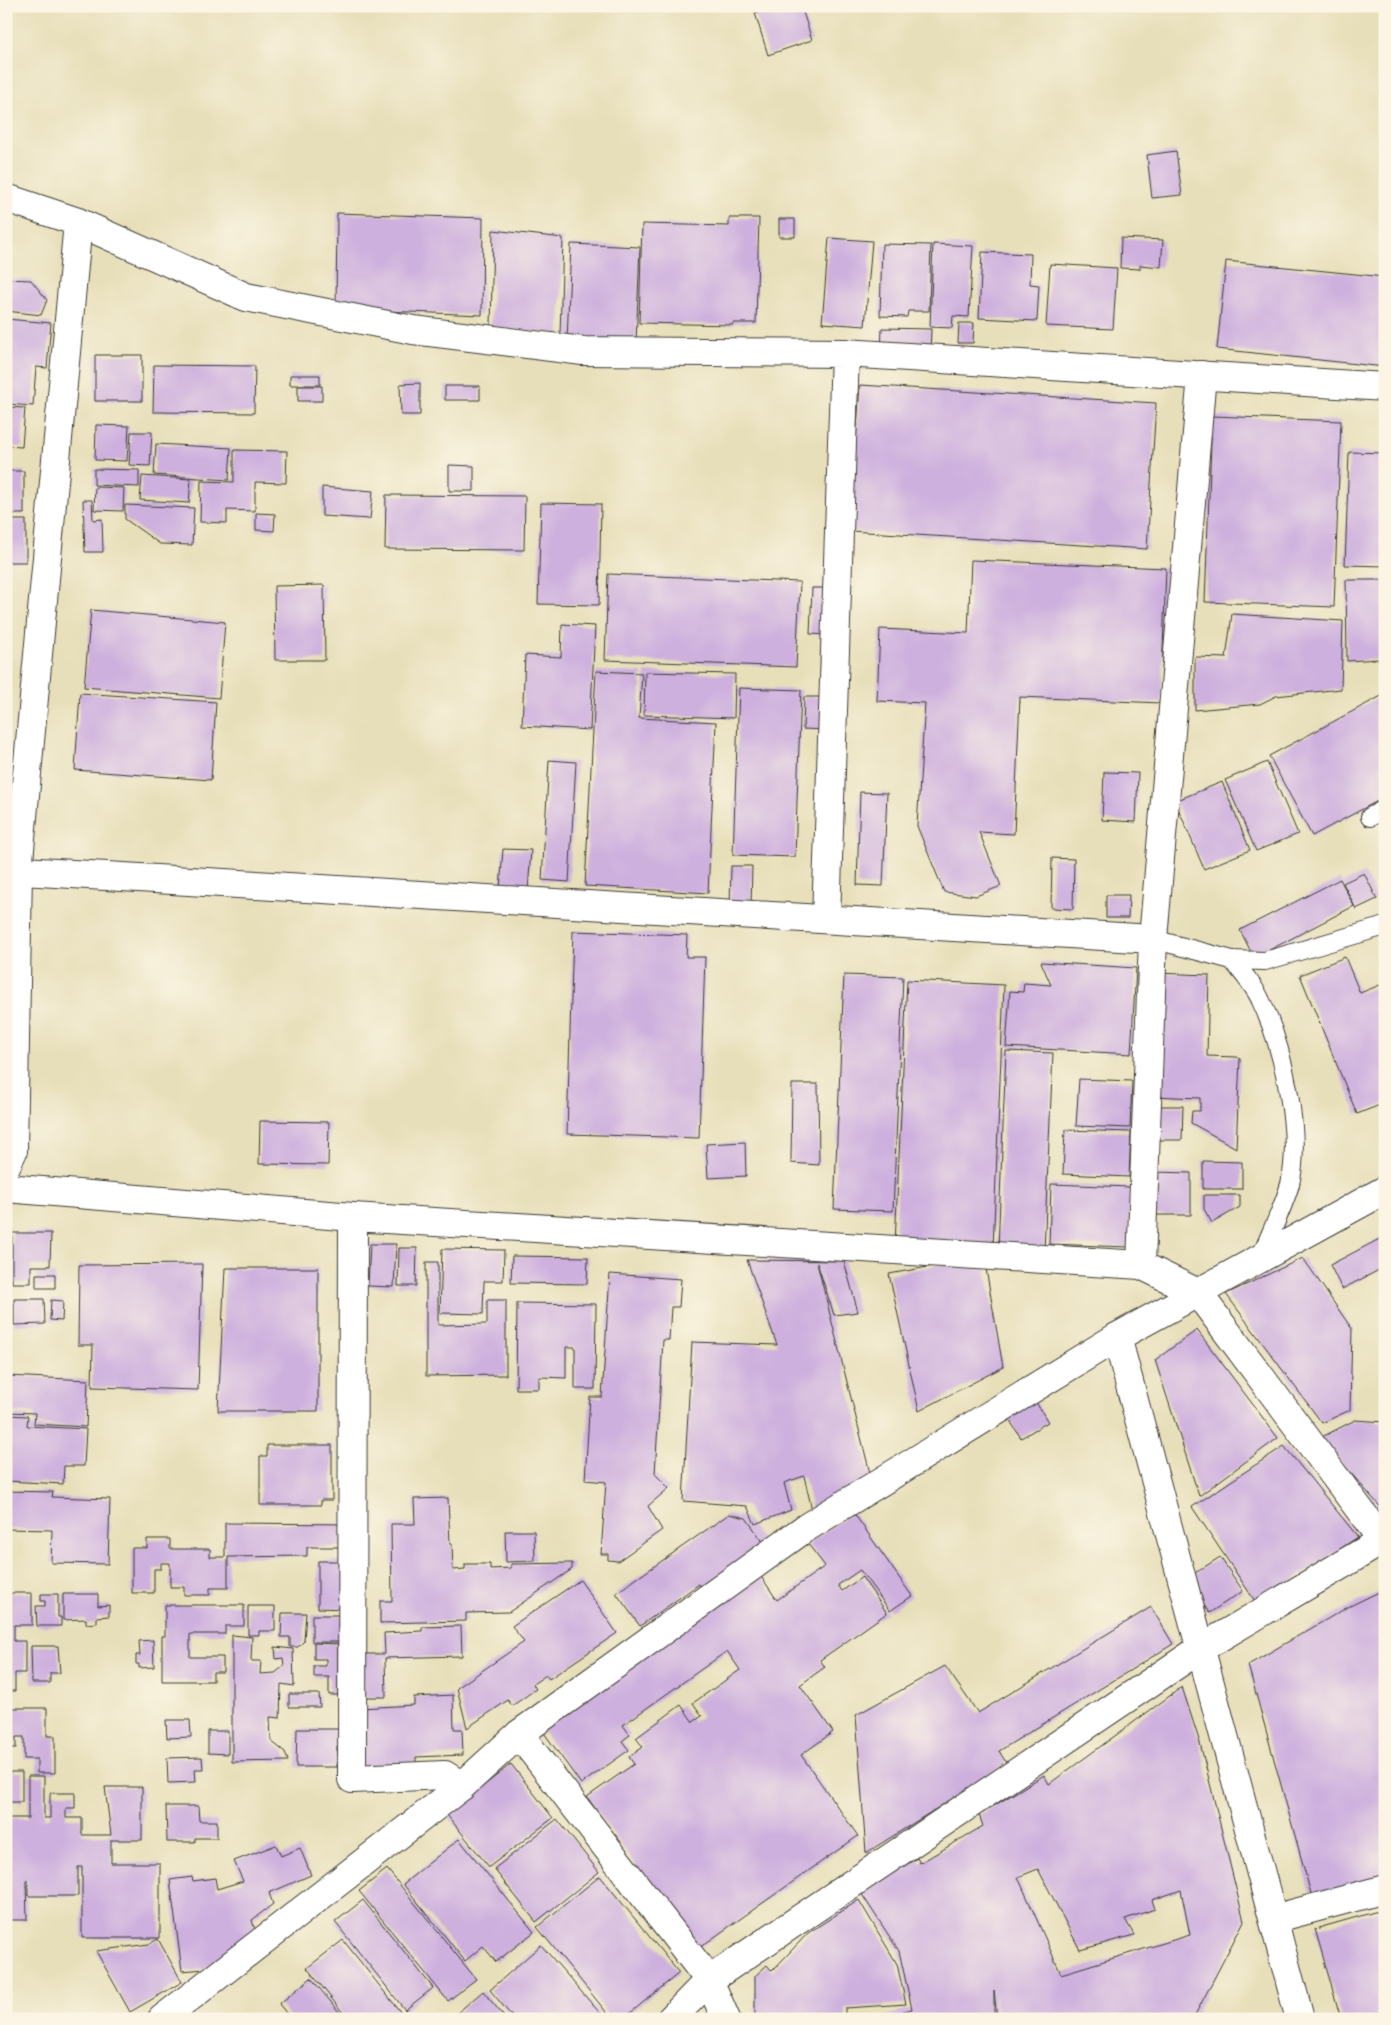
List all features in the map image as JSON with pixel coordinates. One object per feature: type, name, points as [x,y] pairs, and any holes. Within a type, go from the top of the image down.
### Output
[{"type":"street","points":[[6,198],[78,222],[246,297],[413,330],[583,351],[845,353],[1385,387]]},
{"type":"street","points":[[6,1166],[13,1151],[12,870],[78,222]]},
{"type":"street","points":[[826,919],[845,353]]},
{"type":"street","points":[[1141,1265],[1153,939],[1202,375]]},
{"type":"street","points":[[12,870],[1153,939]]},
{"type":"street","points":[[6,1188],[353,1217],[1141,1265],[1198,1293],[1384,1540],[1200,1649],[709,1980],[671,2019]]},
{"type":"street","points":[[162,2019],[462,1786],[519,1734],[804,1529],[1116,1337],[1385,1190]]},
{"type":"street","points":[[353,1217],[352,1779],[445,1775],[462,1786]]},
{"type":"street","points":[[1116,1337],[1300,2019]]},
{"type":"street","points":[[519,1734],[709,1980],[726,2019]]},
{"type":"street","points":[[1273,1919],[1385,1889]]},
{"type":"lane","points":[[1153,939],[1232,960],[1265,961],[1385,926]]},
{"type":"lane","points":[[1232,960],[1261,999],[1279,1048],[1290,1112],[1294,1152],[1290,1184],[1260,1259]]},
{"type":"building","points":[[777,6],[801,6],[812,40],[768,55],[755,13]]},
{"type":"building","points":[[1176,151],[1182,195],[1152,198],[1147,155]]},
{"type":"building","points":[[337,213],[483,218],[482,315],[336,309]]},
{"type":"building","points":[[729,218],[759,218],[756,323],[733,323],[733,325],[639,323],[642,224],[729,226]]},
{"type":"building","points":[[779,219],[795,219],[795,237],[779,237]]},
{"type":"building","points":[[493,230],[563,238],[560,335],[491,327]]},
{"type":"building","points":[[829,238],[872,241],[865,326],[822,323]]},
{"type":"building","points":[[1121,238],[1163,240],[1161,267],[1140,265],[1140,269],[1120,268]]},
{"type":"building","points":[[571,244],[640,247],[636,343],[567,341]]},
{"type":"building","points":[[882,244],[931,245],[929,311],[908,311],[907,317],[880,316]]},
{"type":"building","points":[[933,244],[973,246],[969,317],[953,316],[952,328],[930,327]]},
{"type":"building","points":[[982,252],[1031,254],[1030,284],[1039,285],[1037,321],[979,318]]},
{"type":"building","points":[[1226,261],[1385,277],[1385,367],[1217,349]]},
{"type":"building","points":[[1050,264],[1117,268],[1113,329],[1046,326]]},
{"type":"building","points":[[6,279],[31,280],[47,300],[41,315],[6,311]]},
{"type":"building","points":[[6,319],[51,323],[47,368],[36,367],[33,406],[6,404]]},
{"type":"building","points":[[959,323],[974,323],[973,343],[958,343]]},
{"type":"building","points":[[882,328],[931,329],[930,355],[881,353]]},
{"type":"building","points":[[95,355],[142,355],[142,401],[95,401]]},
{"type":"building","points":[[154,365],[255,366],[254,413],[153,412]]},
{"type":"building","points":[[290,375],[320,375],[320,385],[290,385]]},
{"type":"building","points":[[420,383],[420,415],[401,415],[400,384]]},
{"type":"building","points":[[860,385],[1156,403],[1147,549],[850,531]]},
{"type":"building","points":[[298,386],[322,386],[322,401],[298,401]]},
{"type":"building","points":[[445,386],[480,386],[480,400],[445,400]]},
{"type":"building","points":[[6,407],[25,408],[22,447],[6,446]]},
{"type":"building","points":[[1212,416],[1341,421],[1334,607],[1205,602]]},
{"type":"building","points":[[96,425],[129,426],[127,461],[95,460]]},
{"type":"building","points":[[131,432],[152,432],[150,466],[129,465]]},
{"type":"building","points":[[156,444],[231,448],[229,480],[154,475]]},
{"type":"building","points":[[234,450],[287,451],[286,483],[255,482],[255,511],[227,510],[227,523],[200,522],[201,481],[234,482]]},
{"type":"building","points":[[1349,452],[1385,453],[1385,566],[1345,565]]},
{"type":"building","points":[[449,465],[474,466],[474,491],[449,491]]},
{"type":"building","points":[[94,469],[139,470],[139,487],[94,485]]},
{"type":"building","points":[[6,471],[24,471],[24,514],[6,514]]},
{"type":"building","points":[[142,476],[191,479],[189,503],[140,500]]},
{"type":"building","points":[[95,487],[124,488],[123,511],[94,510]]},
{"type":"building","points":[[322,487],[373,491],[370,519],[322,516]]},
{"type":"building","points":[[386,495],[525,496],[524,550],[385,549]]},
{"type":"building","points":[[83,500],[92,500],[93,520],[102,519],[103,552],[85,552]]},
{"type":"building","points":[[541,503],[601,504],[599,605],[538,604]]},
{"type":"building","points":[[125,505],[194,508],[192,545],[160,544],[125,519]]},
{"type":"building","points":[[256,513],[275,514],[274,531],[256,530]]},
{"type":"building","points":[[6,520],[26,520],[26,562],[6,562]]},
{"type":"building","points":[[971,560],[1166,568],[1161,703],[1020,697],[1014,834],[979,832],[1001,886],[976,896],[944,892],[917,826],[925,703],[877,701],[880,629],[968,633]]},
{"type":"building","points":[[608,574],[800,582],[796,667],[605,660]]},
{"type":"building","points":[[1346,580],[1385,580],[1382,622],[1385,622],[1385,655],[1379,659],[1347,661]]},
{"type":"building","points":[[324,585],[325,660],[275,660],[274,586]]},
{"type":"building","points":[[812,588],[831,588],[829,635],[810,634]]},
{"type":"building","points":[[91,610],[225,622],[219,698],[84,687]]},
{"type":"building","points":[[1232,614],[1343,621],[1341,689],[1276,696],[1260,704],[1195,710],[1195,657],[1226,658]]},
{"type":"building","points":[[562,624],[595,626],[590,730],[522,726],[525,655],[561,657]]},
{"type":"building","points":[[596,671],[642,673],[639,718],[716,722],[708,893],[585,886]]},
{"type":"building","points":[[645,672],[735,674],[734,718],[644,715]]},
{"type":"building","points":[[739,688],[801,690],[795,857],[733,855]]},
{"type":"building","points":[[80,693],[216,702],[211,780],[75,770]]},
{"type":"building","points":[[1385,694],[1385,797],[1312,836],[1269,756]]},
{"type":"building","points":[[804,697],[827,697],[825,730],[803,729]]},
{"type":"building","points":[[549,760],[576,762],[569,882],[542,880]]},
{"type":"building","points":[[1267,762],[1298,834],[1256,851],[1225,780]]},
{"type":"building","points":[[1104,772],[1138,773],[1136,822],[1102,820]]},
{"type":"building","points":[[1222,782],[1250,850],[1204,869],[1175,801]]},
{"type":"building","points":[[860,792],[887,793],[883,886],[857,885]]},
{"type":"building","points":[[503,849],[531,850],[528,891],[500,889]]},
{"type":"building","points":[[1052,858],[1074,859],[1073,909],[1051,908]]},
{"type":"building","points":[[731,866],[752,866],[751,907],[730,906]]},
{"type":"building","points":[[1364,873],[1377,899],[1356,909],[1343,883]]},
{"type":"building","points":[[1340,879],[1354,906],[1254,958],[1240,930]]},
{"type":"building","points":[[1106,895],[1129,895],[1128,918],[1106,918]]},
{"type":"building","points":[[573,931],[687,935],[686,957],[705,957],[699,1138],[567,1134]]},
{"type":"building","points":[[1345,957],[1360,993],[1385,983],[1385,1069],[1383,1070],[1385,1103],[1357,1114],[1300,975]]},
{"type":"building","points":[[1041,962],[1136,968],[1131,1054],[1006,1047],[1010,991],[1023,992],[1024,983],[1051,985]]},
{"type":"building","points":[[1155,973],[1209,975],[1207,1056],[1237,1057],[1240,1059],[1236,1148],[1191,1123],[1192,1111],[1200,1111],[1200,1098],[1151,1096]]},
{"type":"building","points":[[844,975],[903,977],[893,1211],[834,1209]]},
{"type":"building","points":[[907,980],[1004,985],[993,1248],[895,1244]]},
{"type":"building","points":[[1006,1051],[1053,1053],[1044,1251],[998,1249]]},
{"type":"building","points":[[1079,1079],[1132,1081],[1130,1128],[1076,1126]]},
{"type":"building","points":[[792,1084],[818,1084],[819,1165],[791,1163]]},
{"type":"building","points":[[1153,1106],[1183,1106],[1182,1140],[1152,1140]]},
{"type":"building","points":[[260,1121],[329,1122],[328,1165],[259,1164]]},
{"type":"building","points":[[1065,1130],[1131,1132],[1129,1177],[1063,1174]]},
{"type":"building","points":[[745,1142],[746,1176],[708,1178],[706,1144]]},
{"type":"building","points":[[1203,1161],[1242,1162],[1242,1189],[1203,1189]]},
{"type":"building","points":[[1153,1172],[1191,1173],[1191,1215],[1152,1215]]},
{"type":"building","points":[[1051,1184],[1130,1187],[1128,1247],[1049,1244]]},
{"type":"building","points":[[1204,1195],[1240,1195],[1240,1207],[1212,1223],[1204,1209]]},
{"type":"building","points":[[12,1233],[51,1233],[50,1266],[31,1266],[31,1283],[12,1283]]},
{"type":"building","points":[[1385,1236],[1385,1267],[1342,1289],[1330,1265]]},
{"type":"building","points":[[370,1244],[396,1244],[394,1287],[368,1286]]},
{"type":"building","points":[[399,1248],[417,1248],[416,1286],[398,1286]]},
{"type":"building","points":[[442,1249],[504,1250],[503,1281],[484,1281],[483,1314],[440,1313]]},
{"type":"building","points":[[512,1256],[588,1257],[587,1284],[511,1283]]},
{"type":"building","points":[[984,1257],[1003,1367],[919,1411],[889,1274]]},
{"type":"building","points":[[1303,1258],[1352,1329],[1350,1410],[1322,1423],[1226,1294]]},
{"type":"building","points":[[747,1260],[844,1261],[858,1312],[834,1315],[817,1263],[873,1485],[812,1510],[804,1476],[784,1483],[791,1510],[755,1524],[747,1506],[683,1501],[692,1342],[777,1345]]},
{"type":"building","points":[[426,1262],[438,1262],[438,1325],[487,1324],[487,1300],[506,1300],[506,1375],[426,1376]]},
{"type":"building","points":[[202,1264],[198,1390],[92,1387],[93,1345],[78,1345],[79,1265]]},
{"type":"building","points":[[225,1268],[318,1268],[318,1411],[218,1411]]},
{"type":"building","points":[[36,1274],[55,1274],[55,1288],[36,1288]]},
{"type":"building","points":[[610,1274],[681,1279],[679,1307],[671,1307],[669,1340],[663,1340],[655,1474],[669,1488],[648,1506],[662,1530],[618,1561],[608,1560],[608,1554],[601,1554],[606,1482],[585,1480],[590,1397],[602,1397]]},
{"type":"building","points":[[14,1299],[44,1299],[45,1324],[14,1325]]},
{"type":"building","points":[[51,1300],[63,1301],[62,1321],[50,1320]]},
{"type":"building","points":[[517,1303],[596,1304],[595,1389],[575,1389],[575,1347],[566,1347],[566,1378],[539,1377],[539,1389],[516,1389]]},
{"type":"building","points":[[1197,1330],[1278,1438],[1199,1496],[1155,1360]]},
{"type":"building","points":[[8,1376],[88,1380],[86,1427],[34,1424],[35,1413],[6,1412]]},
{"type":"building","points":[[1034,1399],[1048,1422],[1021,1438],[1007,1416]]},
{"type":"building","points":[[6,1415],[28,1416],[27,1426],[86,1429],[84,1466],[64,1466],[63,1484],[6,1481]]},
{"type":"building","points":[[1355,1420],[1385,1422],[1385,1512],[1320,1438]]},
{"type":"building","points":[[267,1445],[332,1445],[332,1500],[321,1500],[321,1505],[260,1505],[260,1456],[267,1456]]},
{"type":"building","points":[[1284,1446],[1358,1537],[1257,1604],[1192,1507]]},
{"type":"building","points":[[6,1491],[53,1492],[52,1497],[110,1499],[108,1564],[51,1563],[52,1530],[6,1529]]},
{"type":"building","points":[[448,1498],[453,1570],[465,1569],[465,1564],[490,1564],[490,1569],[511,1568],[511,1564],[572,1563],[572,1569],[509,1612],[466,1613],[466,1621],[380,1623],[380,1601],[392,1601],[391,1524],[415,1524],[414,1499]]},
{"type":"building","points":[[853,1512],[912,1596],[890,1611],[860,1570],[838,1585],[842,1591],[862,1577],[887,1613],[820,1660],[825,1667],[800,1685],[833,1732],[801,1755],[858,1836],[696,1950],[587,1797],[634,1764],[629,1757],[643,1747],[636,1738],[681,1705],[693,1722],[702,1716],[693,1703],[740,1670],[727,1651],[623,1725],[630,1735],[622,1741],[629,1750],[581,1784],[539,1726],[758,1572],[777,1600],[825,1566],[808,1544]]},
{"type":"building","points":[[729,1514],[746,1518],[769,1550],[706,1595],[699,1584],[640,1626],[616,1593]]},
{"type":"building","points":[[225,1523],[350,1524],[349,1547],[307,1547],[307,1556],[228,1557],[228,1588],[210,1588],[210,1595],[184,1595],[184,1587],[170,1587],[170,1563],[161,1563],[161,1569],[154,1569],[154,1593],[132,1593],[132,1548],[147,1548],[147,1539],[170,1539],[170,1549],[210,1549],[210,1557],[225,1557]]},
{"type":"building","points":[[505,1531],[534,1531],[535,1561],[506,1562]]},
{"type":"building","points":[[1220,1557],[1243,1591],[1209,1613],[1187,1578]]},
{"type":"building","points":[[318,1561],[346,1561],[345,1609],[318,1608]]},
{"type":"building","points":[[580,1580],[617,1633],[549,1679],[546,1675],[533,1684],[536,1689],[512,1706],[508,1700],[467,1728],[457,1688],[524,1642],[512,1626]]},
{"type":"building","points":[[1385,1589],[1385,1882],[1313,1901],[1248,1665],[1348,1607]]},
{"type":"building","points":[[10,1593],[32,1593],[32,1625],[14,1625],[14,1641],[25,1641],[25,1673],[15,1673],[15,1691],[6,1691],[6,1604],[10,1604]]},
{"type":"building","points":[[41,1594],[58,1594],[58,1617],[61,1617],[61,1626],[37,1626],[36,1606],[45,1606],[45,1601],[41,1601]]},
{"type":"building","points":[[63,1594],[98,1594],[98,1606],[109,1605],[109,1616],[97,1617],[97,1623],[86,1624],[86,1619],[63,1620]]},
{"type":"building","points":[[165,1605],[244,1605],[244,1626],[225,1626],[225,1634],[190,1634],[190,1657],[223,1657],[223,1672],[213,1672],[213,1681],[162,1681],[162,1636],[165,1636]]},
{"type":"building","points":[[248,1606],[275,1606],[275,1631],[259,1631],[259,1635],[248,1635]]},
{"type":"building","points":[[1151,1607],[1173,1644],[999,1751],[1007,1764],[866,1853],[856,1715],[945,1666],[978,1713]]},
{"type":"building","points":[[282,1613],[306,1613],[304,1641],[298,1647],[290,1647],[290,1637],[281,1637]]},
{"type":"building","points":[[312,1615],[344,1615],[344,1642],[312,1642]]},
{"type":"building","points":[[461,1626],[462,1656],[385,1658],[386,1697],[363,1697],[362,1654],[385,1654],[384,1633],[422,1631],[422,1627]]},
{"type":"building","points":[[232,1635],[252,1637],[251,1661],[261,1661],[260,1674],[275,1673],[284,1666],[283,1658],[276,1659],[275,1647],[293,1649],[294,1686],[281,1684],[280,1718],[270,1717],[271,1741],[285,1752],[288,1761],[232,1762]]},
{"type":"building","points":[[153,1640],[154,1667],[139,1668],[139,1664],[136,1664],[136,1655],[140,1655],[139,1641]]},
{"type":"building","points":[[314,1643],[338,1644],[338,1695],[329,1695],[329,1677],[314,1677],[314,1666],[326,1666],[326,1659],[314,1659]]},
{"type":"building","points":[[31,1646],[58,1646],[60,1673],[50,1673],[50,1683],[32,1683]]},
{"type":"building","points":[[1182,1687],[1200,1743],[1244,1921],[1193,2019],[997,2019],[994,1990],[994,2019],[875,2019],[912,2009],[899,1951],[861,1893],[917,1858],[920,1863],[983,1826],[979,1815],[1044,1775],[1049,1784]],"holes":[[[1038,1869],[1080,1950],[1134,1935],[1125,1919],[1155,1909],[1152,1900],[1181,1890],[1190,1935],[1061,1974],[1018,1877]]]},
{"type":"building","points":[[289,1694],[319,1694],[320,1707],[289,1707]]},
{"type":"building","points":[[453,1695],[454,1729],[462,1729],[463,1755],[416,1757],[416,1766],[355,1768],[361,1708],[414,1705],[414,1697]]},
{"type":"building","points":[[6,1708],[47,1708],[47,1736],[55,1736],[55,1773],[37,1773],[37,1759],[24,1759],[24,1737],[16,1737],[16,1748],[6,1748]]},
{"type":"building","points":[[166,1720],[190,1720],[191,1737],[167,1738]]},
{"type":"building","points":[[297,1729],[346,1729],[346,1746],[337,1746],[337,1767],[296,1767]]},
{"type":"building","points":[[208,1731],[228,1731],[228,1754],[208,1753]]},
{"type":"building","points":[[202,1757],[203,1769],[195,1769],[196,1782],[168,1783],[167,1758]]},
{"type":"building","points":[[511,1764],[553,1818],[489,1867],[447,1815]]},
{"type":"building","points":[[6,1772],[22,1772],[22,1802],[6,1802]]},
{"type":"building","points":[[28,1776],[44,1776],[44,1818],[50,1818],[50,1793],[75,1793],[75,1808],[66,1808],[66,1818],[82,1818],[82,1835],[111,1835],[105,1787],[142,1787],[142,1840],[111,1840],[111,1863],[160,1863],[160,1938],[82,1938],[82,1867],[78,1867],[78,1896],[28,1896],[28,1881],[26,1881],[27,1920],[6,1920],[6,1818],[28,1818]]},
{"type":"building","points":[[166,1806],[198,1806],[199,1821],[217,1821],[217,1838],[195,1838],[195,1842],[167,1842]]},
{"type":"building","points":[[557,1819],[599,1872],[536,1922],[494,1869]]},
{"type":"building","points":[[459,1839],[534,1932],[496,1962],[483,1946],[465,1961],[403,1884]]},
{"type":"building","points":[[276,1845],[281,1856],[300,1848],[311,1875],[269,1893],[273,1904],[252,1920],[256,1934],[205,1969],[182,1971],[170,1880],[192,1877],[193,1881],[215,1878],[217,1889],[243,1881],[234,1861]]},
{"type":"building","points":[[387,1869],[476,1979],[448,2001],[359,1891]]},
{"type":"building","points":[[600,1876],[679,1973],[623,2019],[612,2019],[537,1927]]},
{"type":"building","points":[[363,1900],[433,1988],[405,2010],[335,1922]]},
{"type":"building","points":[[859,1900],[897,1964],[906,2004],[845,2008],[845,2019],[755,2019],[755,1976],[767,1965],[772,1971],[808,1933]]},
{"type":"building","points":[[1385,1909],[1385,2019],[1341,2019],[1315,1929]]},
{"type":"building","points":[[158,1939],[182,1982],[130,2012],[96,1951],[149,1944]]},
{"type":"building","points":[[343,1940],[406,2019],[348,2019],[307,1968]]},
{"type":"building","points":[[541,1945],[605,2019],[514,2019],[490,1990]]},
{"type":"building","points":[[311,1978],[345,2019],[291,2019],[279,2004]]},
{"type":"building","points":[[483,1991],[506,2019],[450,2019]]}]
